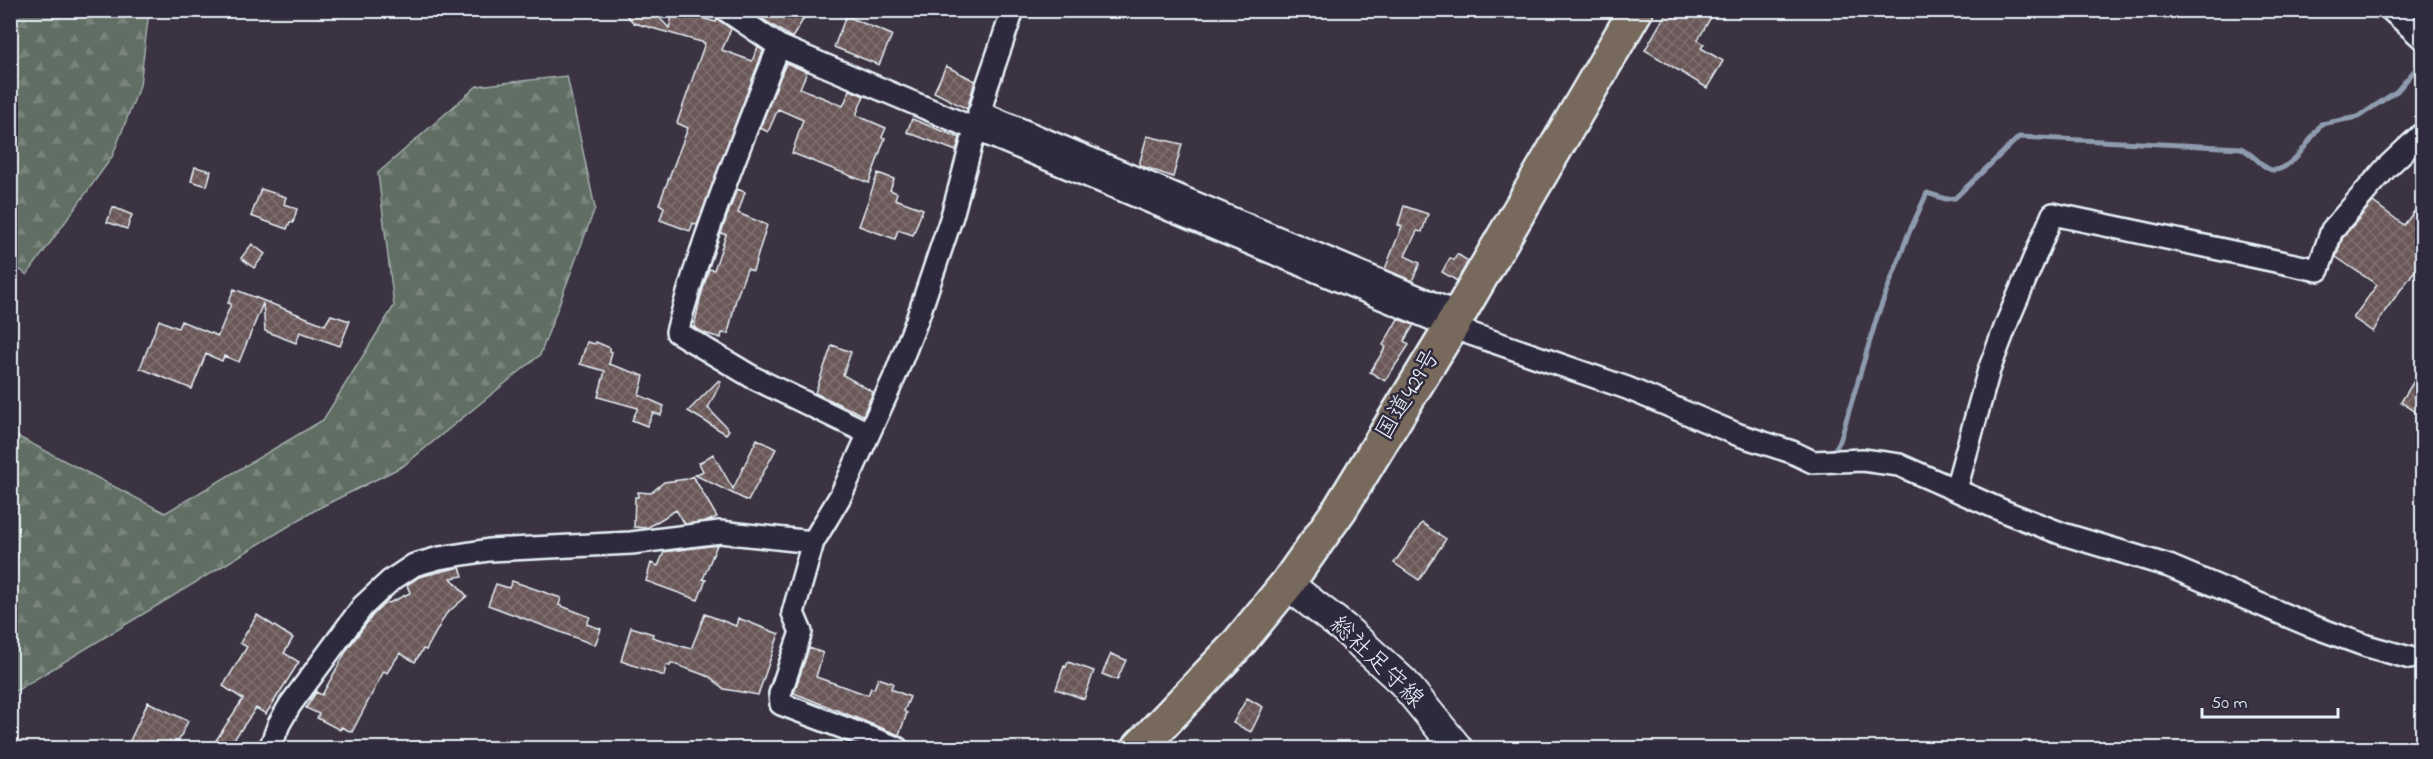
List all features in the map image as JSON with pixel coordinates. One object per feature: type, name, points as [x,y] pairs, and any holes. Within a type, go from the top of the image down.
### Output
[{"type":"highway","name":"国道429号","points":[[1139,748],[1237,645],[1287,584],[1340,509],[1455,321],[1636,10]]},
{"type":"main road","name":"総社足守線","points":[[1287,584],[1345,630],[1403,682],[1457,748]]},
{"type":"street","points":[[726,10],[779,46],[977,120],[1455,321],[1627,388],[1739,435],[1792,452],[1814,462],[1882,461],[1899,465],[2063,534],[2169,566],[2309,624],[2367,646],[2410,658]]},
{"type":"street","points":[[897,748],[781,704],[780,694],[801,632],[793,613],[813,542],[841,495],[896,376],[952,216],[977,120],[1013,10]]},
{"type":"street","points":[[2391,10],[2422,38]]},
{"type":"street","points":[[779,46],[729,175],[686,297],[677,332],[754,378],[868,433]]},
{"type":"street","points":[[1956,489],[1989,370],[2053,214],[2318,270],[2332,230],[2386,168],[2422,134]]},
{"type":"street","points":[[270,748],[279,724],[290,705],[363,606],[390,581],[414,565],[439,558],[489,550],[631,543],[720,532],[813,542]]},
{"type":"green space","points":[[10,11],[149,11],[140,85],[112,157],[27,275],[11,263]]},
{"type":"green space","points":[[567,76],[595,208],[540,355],[403,466],[317,509],[11,694],[11,433],[165,513],[323,420],[394,306],[378,173],[477,86]]},
{"type":"building","points":[[621,10],[652,10],[669,28],[674,10],[716,22],[717,19],[731,29],[722,50],[752,61],[758,47],[763,51],[697,225],[693,223],[690,231],[660,220],[664,207],[659,204],[688,128],[677,123],[705,43],[634,23]]},
{"type":"building","points":[[749,10],[809,10],[792,38]]},
{"type":"building","points":[[1668,10],[1715,10],[1698,40],[1704,44],[1701,48],[1723,61],[1707,88],[1645,50]]},
{"type":"building","points":[[846,16],[892,35],[879,65],[834,47]]},
{"type":"building","points":[[786,63],[807,72],[800,88],[814,94],[843,106],[850,90],[864,96],[856,115],[886,128],[882,137],[885,138],[869,183],[792,153],[803,120],[778,109],[768,132],[760,128]]},
{"type":"building","points":[[946,66],[975,81],[967,109],[934,92]]},
{"type":"building","points":[[912,119],[960,138],[956,151],[907,132]]},
{"type":"building","points":[[1147,136],[1182,144],[1173,177],[1139,165]]},
{"type":"building","points":[[195,167],[211,171],[207,186],[191,181]]},
{"type":"building","points":[[878,173],[894,179],[890,190],[897,193],[895,199],[923,209],[913,235],[898,230],[895,239],[859,226]]},
{"type":"building","points":[[261,189],[286,197],[284,204],[297,209],[293,223],[290,222],[287,229],[251,216]]},
{"type":"building","points":[[737,189],[745,192],[738,213],[767,225],[753,271],[747,269],[736,299],[728,334],[722,333],[721,338],[694,327],[709,269],[714,270],[726,235],[721,233]]},
{"type":"building","points":[[2422,201],[2422,261],[2385,311],[2373,332],[2353,318],[2377,285],[2336,257],[2343,237],[2373,202],[2404,225]]},
{"type":"building","points":[[1404,206],[1428,214],[1422,232],[1417,231],[1405,256],[1420,263],[1412,281],[1385,269],[1402,226],[1398,225]]},
{"type":"building","points":[[113,207],[132,215],[127,229],[107,222]]},
{"type":"building","points":[[252,244],[265,254],[254,268],[241,258]]},
{"type":"building","points":[[1457,254],[1468,261],[1457,281],[1442,272],[1450,258],[1454,260]]},
{"type":"building","points":[[234,289],[325,325],[331,315],[350,321],[340,346],[300,332],[296,343],[265,331],[263,303],[239,362],[224,356],[222,361],[206,354],[192,389],[140,368],[159,320],[178,328],[181,321],[218,336],[231,304],[228,303]]},
{"type":"building","points":[[1398,319],[1414,325],[1404,341],[1409,345],[1385,381],[1370,372],[1386,347],[1383,345]]},
{"type":"building","points":[[587,342],[595,344],[596,342],[610,348],[612,352],[609,364],[644,376],[639,395],[664,406],[661,415],[653,413],[647,426],[632,420],[638,408],[598,397],[605,371],[580,364]]},
{"type":"building","points":[[832,345],[851,352],[843,375],[873,392],[863,415],[815,393]]},
{"type":"building","points":[[2422,368],[2422,416],[2401,402]]},
{"type":"building","points":[[719,380],[721,382],[708,408],[729,430],[726,434],[688,411]]},
{"type":"building","points":[[757,439],[776,449],[748,501],[695,475],[703,471],[699,463],[713,454],[733,489]]},
{"type":"building","points":[[693,476],[717,517],[708,521],[685,524],[676,510],[647,528],[634,527],[635,497],[638,497],[638,492],[651,493],[664,482]]},
{"type":"building","points":[[1422,523],[1446,539],[1419,580],[1394,563]]},
{"type":"building","points":[[717,545],[703,579],[706,580],[698,600],[646,581],[651,563],[658,566],[664,552]]},
{"type":"building","points":[[460,567],[463,576],[451,578],[467,596],[446,614],[426,650],[423,649],[415,662],[400,653],[387,673],[384,671],[352,732],[341,727],[340,730],[317,718],[319,714],[306,708],[316,692],[322,695],[348,648],[386,602],[389,603],[410,593],[407,585],[419,577]]},
{"type":"building","points":[[512,581],[561,598],[559,605],[590,617],[587,624],[601,629],[595,645],[488,605],[496,584],[509,588]]},
{"type":"building","points":[[705,614],[736,626],[738,618],[779,634],[758,695],[724,689],[710,677],[671,663],[670,666],[666,665],[664,676],[621,661],[631,627],[653,634],[652,637],[691,649]]},
{"type":"building","points":[[257,615],[293,638],[284,653],[299,662],[266,714],[256,708],[228,748],[211,748],[243,699],[223,686],[247,647],[240,643]]},
{"type":"building","points":[[809,648],[823,653],[816,677],[868,695],[871,688],[874,689],[878,678],[893,683],[891,689],[910,697],[904,711],[907,713],[899,735],[794,693]]},
{"type":"building","points":[[1111,654],[1126,660],[1117,680],[1102,674]]},
{"type":"building","points":[[1068,662],[1094,671],[1084,699],[1056,689],[1064,666],[1066,667]]},
{"type":"building","points":[[1247,698],[1263,707],[1251,732],[1233,723]]},
{"type":"building","points":[[148,702],[188,721],[175,748],[136,748],[128,745]]},
{"type":"waterway","points":[[1827,453],[1835,449],[1840,441],[1877,317],[1908,235],[1927,193],[1946,199],[1955,198],[2019,137],[2241,148],[2267,168],[2274,170],[2282,168],[2298,155],[2321,124],[2358,117],[2397,91],[2422,62]]}]
